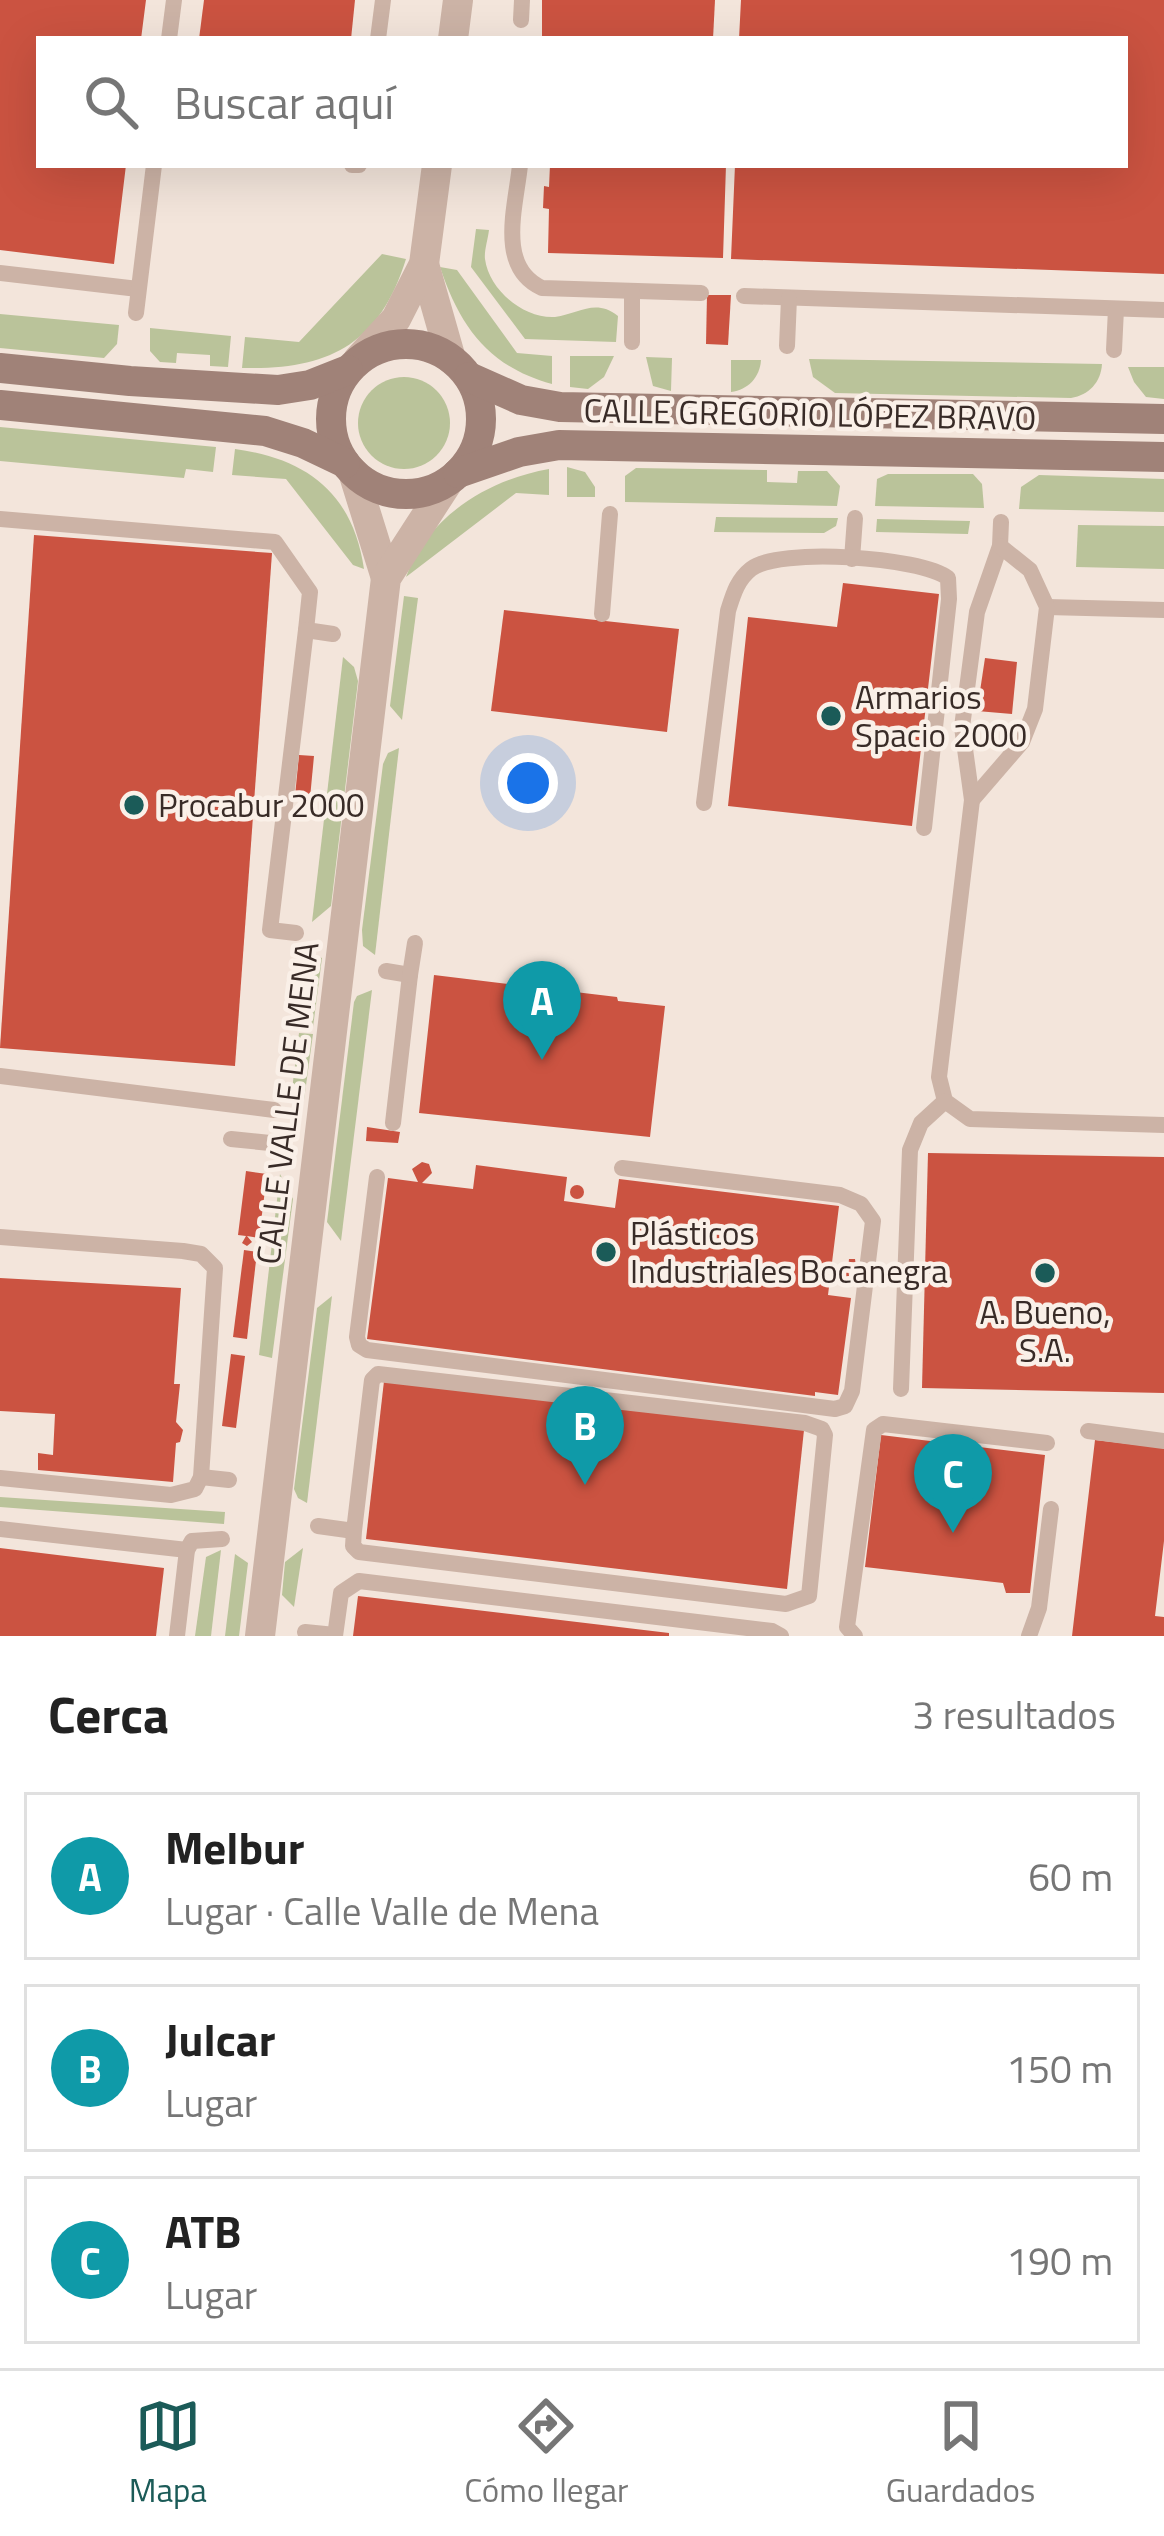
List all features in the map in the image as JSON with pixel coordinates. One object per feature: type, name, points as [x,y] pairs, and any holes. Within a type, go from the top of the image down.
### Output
[{"type":"main road","points":[[0,368],[278,390],[310,385],[377,349],[397,344],[429,347],[460,368],[479,401],[481,427],[474,452],[453,477],[431,490],[399,494],[368,484],[303,443],[265,431],[0,405]]},
{"type":"main road","points":[[349,468],[330,423],[334,394],[353,365]]},
{"type":"main road","name":"CALLE GREGORIO LÓPEZ BRAVO","points":[[460,368],[521,400],[560,407],[1164,419]]},
{"type":"main road","name":"CALLE GREGORIO LÓPEZ BRAVO","points":[[453,477],[519,452],[559,445],[1164,457]]},
{"type":"street","points":[[453,36],[458,0]]},
{"type":"street","points":[[353,365],[395,319],[424,264],[436,168]]},
{"type":"street","points":[[424,264],[460,368]]},
{"type":"street","name":"CALLE VALLE DE MENA","points":[[260,1636],[386,578],[349,468]]},
{"type":"street","name":"CALLE VALLE DE MENA","points":[[386,578],[453,477]]},
{"type":"lane","points":[[169,36],[174,0]]},
{"type":"lane","points":[[378,36],[383,0]]},
{"type":"lane","points":[[521,20],[522,0]]},
{"type":"lane","points":[[136,313],[154,168]]},
{"type":"lane","points":[[520,168],[512,243],[514,263],[529,282],[542,288],[701,293]]},
{"type":"lane","points":[[0,273],[139,289]]},
{"type":"lane","points":[[632,292],[632,342]]},
{"type":"lane","points":[[744,296],[1164,310]]},
{"type":"lane","points":[[787,346],[789,298]]},
{"type":"lane","points":[[1114,350],[1116,309]]},
{"type":"lane","points":[[602,614],[610,514]]},
{"type":"lane","points":[[852,559],[855,518]]},
{"type":"lane","points":[[0,519],[275,542],[310,592],[270,930],[296,933]]},
{"type":"lane","points":[[1001,522],[1000,546],[977,612],[962,727],[972,800],[939,1077],[945,1101],[970,1119],[1164,1125]]},
{"type":"lane","points":[[972,800],[1022,742],[1035,709],[1047,607],[1030,570],[1000,546]]},
{"type":"lane","points":[[704,803],[728,611],[737,584],[753,566],[783,557],[852,559],[936,569],[948,578],[950,598],[924,828]]},
{"type":"lane","points":[[1047,607],[1164,610]]},
{"type":"lane","points":[[306,631],[333,634]]},
{"type":"lane","points":[[393,1123],[415,943]]},
{"type":"lane","points":[[386,971],[410,975]]},
{"type":"lane","points":[[0,1076],[274,1110]]},
{"type":"lane","points":[[901,1389],[910,1150],[921,1123],[945,1101]]},
{"type":"lane","points":[[231,1139],[270,1143]]},
{"type":"lane","points":[[377,1177],[358,1271],[356,1337],[367,1350],[835,1409],[845,1406],[852,1390],[873,1221],[861,1204],[840,1195],[622,1168]]},
{"type":"lane","points":[[0,1238],[183,1250],[201,1254],[214,1268],[202,1478],[186,1494],[0,1478]]},
{"type":"lane","points":[[378,1374],[805,1423],[822,1429],[825,1435],[808,1596],[785,1604],[359,1552],[353,1546],[354,1531],[372,1380],[378,1374]]},
{"type":"lane","points":[[855,1636],[847,1627],[874,1430],[883,1424],[1047,1443]]},
{"type":"lane","points":[[1088,1431],[1164,1441]]},
{"type":"lane","points":[[202,1478],[229,1480]]},
{"type":"lane","points":[[1029,1636],[1039,1608],[1051,1509]]},
{"type":"lane","points":[[318,1526],[354,1531]]},
{"type":"lane","points":[[0,1529],[188,1550]]},
{"type":"lane","points":[[177,1636],[192,1541],[222,1539]]},
{"type":"lane","points":[[305,1631],[335,1635],[341,1593],[359,1581],[772,1631],[781,1636]]},
{"type":"green space","points":[[476,229],[489,230],[488,270],[510,300],[543,316],[594,308],[610,311],[618,316],[616,342],[525,339],[471,267]]},
{"type":"green space","points":[[382,254],[406,259],[395,289],[365,332],[324,357],[300,364],[242,368],[245,337],[299,342]]},
{"type":"green space","points":[[440,267],[457,270],[517,353],[552,356],[552,384],[511,367],[480,342],[457,308]]},
{"type":"green space","points":[[0,314],[119,325],[117,344],[104,358],[0,348]]},
{"type":"green space","points":[[150,328],[231,336],[228,367],[210,366],[210,355],[177,353],[176,363],[160,362],[150,351]]},
{"type":"green space","points":[[570,356],[614,356],[604,377],[588,389],[570,387]]},
{"type":"green space","points":[[646,357],[672,358],[671,391],[653,386]]},
{"type":"green space","points":[[809,359],[1102,364],[1093,387],[1071,398],[835,393],[813,377]]},
{"type":"green space","points":[[731,360],[761,360],[752,382],[731,392]]},
{"type":"green space","points":[[1128,367],[1164,367],[1164,399],[1146,397]]},
{"type":"green space","points":[[404,377],[436,391],[450,423],[436,455],[404,469],[372,455],[358,423],[372,391]]},
{"type":"green space","points":[[0,427],[216,447],[213,472],[186,469],[184,478],[0,461]]},
{"type":"green space","points":[[235,449],[284,461],[323,485],[349,520],[364,569],[353,565],[286,479],[232,475]]},
{"type":"green space","points":[[567,467],[585,472],[595,487],[595,497],[567,497]]},
{"type":"green space","points":[[636,468],[767,470],[767,482],[797,483],[798,471],[827,471],[840,486],[837,506],[625,502],[625,476]]},
{"type":"green space","points":[[549,469],[549,495],[516,493],[406,577],[429,536],[463,504],[504,482]]},
{"type":"green space","points":[[888,474],[973,474],[982,484],[984,508],[875,506],[877,479]]},
{"type":"green space","points":[[1039,475],[1164,479],[1164,512],[1019,509],[1021,487]]},
{"type":"green space","points":[[716,517],[838,518],[836,526],[824,533],[714,532]]},
{"type":"green space","points":[[877,519],[970,521],[968,534],[876,532]]},
{"type":"green space","points":[[1078,525],[1164,526],[1164,569],[1076,567]]},
{"type":"green space","points":[[404,596],[418,598],[402,720],[390,706]]},
{"type":"green space","points":[[343,657],[354,667],[358,681],[331,906],[312,922]]},
{"type":"green space","points":[[399,748],[375,955],[363,946],[362,930],[383,764],[388,753]]},
{"type":"green space","points":[[309,952],[322,958],[313,1027],[300,1025]]},
{"type":"green space","points":[[372,990],[341,1241],[327,1222],[354,1002]]},
{"type":"green space","points":[[299,1033],[313,1034],[304,1100],[291,1098]]},
{"type":"green space","points":[[280,1174],[293,1199],[272,1358],[259,1355]]},
{"type":"green space","points":[[332,1296],[307,1503],[294,1489],[317,1308]]},
{"type":"green space","points":[[0,1497],[225,1512],[224,1524],[0,1507]]},
{"type":"green space","points":[[303,1548],[294,1607],[282,1595],[285,1562]]},
{"type":"green space","points":[[221,1550],[211,1636],[195,1636],[206,1557]]},
{"type":"green space","points":[[235,1554],[248,1563],[239,1636],[225,1636]]},
{"type":"building","points":[[0,0],[146,0],[141,36],[36,36],[36,168],[126,168],[114,264],[0,250]]},
{"type":"building","points":[[204,0],[355,0],[351,36],[199,36]]},
{"type":"building","points":[[542,0],[715,0],[713,36],[542,36]]},
{"type":"building","points":[[741,0],[1164,0],[1164,274],[731,259],[735,168],[1128,168],[1128,36],[739,36]]},
{"type":"building","points":[[550,168],[726,168],[723,258],[548,253],[549,209],[543,208],[544,186],[549,187]]},
{"type":"building","points":[[707,295],[731,295],[728,345],[706,344]]},
{"type":"building","name":"Procabur 2000","points":[[34,535],[272,553],[235,1066],[0,1048]]},
{"type":"building","name":"Armarios Spacio 2000","points":[[843,583],[939,594],[912,826],[728,806],[748,617],[837,627]]},
{"type":"building","points":[[504,610],[679,629],[667,732],[491,711]]},
{"type":"building","points":[[985,658],[1017,662],[1012,714],[977,711]]},
{"type":"building","points":[[299,755],[314,756],[310,798],[295,796]]},
{"type":"building","points":[[434,975],[665,1006],[650,1137],[419,1113]]},
{"type":"building","points":[[367,1127],[400,1132],[398,1143],[366,1141]]},
{"type":"building","name":"A. Bueno, S.A.","points":[[928,1153],[1164,1157],[1164,1393],[922,1388]]},
{"type":"building","name":"Plásticos Industriales Bocanegra","points":[[422,1162],[429,1164],[432,1173],[422,1183],[473,1189],[476,1165],[567,1177],[564,1201],[615,1208],[619,1179],[839,1206],[828,1295],[851,1298],[838,1395],[815,1392],[815,1396],[367,1339],[388,1178],[418,1182],[412,1169]]},
{"type":"building","points":[[246,1171],[267,1174],[259,1238],[247,1236],[252,1242],[247,1246],[242,1243],[246,1236],[238,1235]]},
{"type":"building","points":[[577,1185],[584,1192],[577,1199],[570,1192]]},
{"type":"building","points":[[244,1250],[257,1252],[247,1339],[233,1337]]},
{"type":"building","points":[[0,1278],[181,1288],[174,1384],[180,1384],[176,1422],[183,1430],[176,1443],[173,1482],[38,1470],[38,1453],[53,1455],[55,1414],[0,1411]]},
{"type":"building","points":[[231,1354],[245,1356],[236,1428],[222,1426]]},
{"type":"building","points":[[384,1381],[804,1430],[787,1589],[366,1539]]},
{"type":"building","points":[[881,1435],[1045,1455],[1030,1593],[1006,1593],[1003,1583],[865,1567]]},
{"type":"building","points":[[1095,1440],[1164,1448],[1164,1541],[1155,1616],[1164,1617],[1164,1636],[1072,1636]]},
{"type":"building","points":[[0,1548],[164,1568],[156,1636],[0,1636]]},
{"type":"building","points":[[358,1596],[669,1633],[669,1636],[353,1636]]},
{"type":"place","name":"Armarios Spacio 2000","points":[[831,716]]},
{"type":"place","name":"Procabur 2000","points":[[134,805]]},
{"type":"place","name":"Melbur","points":[[542,1060]]},
{"type":"place","name":"Plásticos Industriales Bocanegra","points":[[606,1252]]},
{"type":"place","name":"A. Bueno, S.A.","points":[[1045,1273]]},
{"type":"place","name":"Julcar","points":[[585,1485]]},
{"type":"place","name":"ATB","points":[[953,1533]]}]
